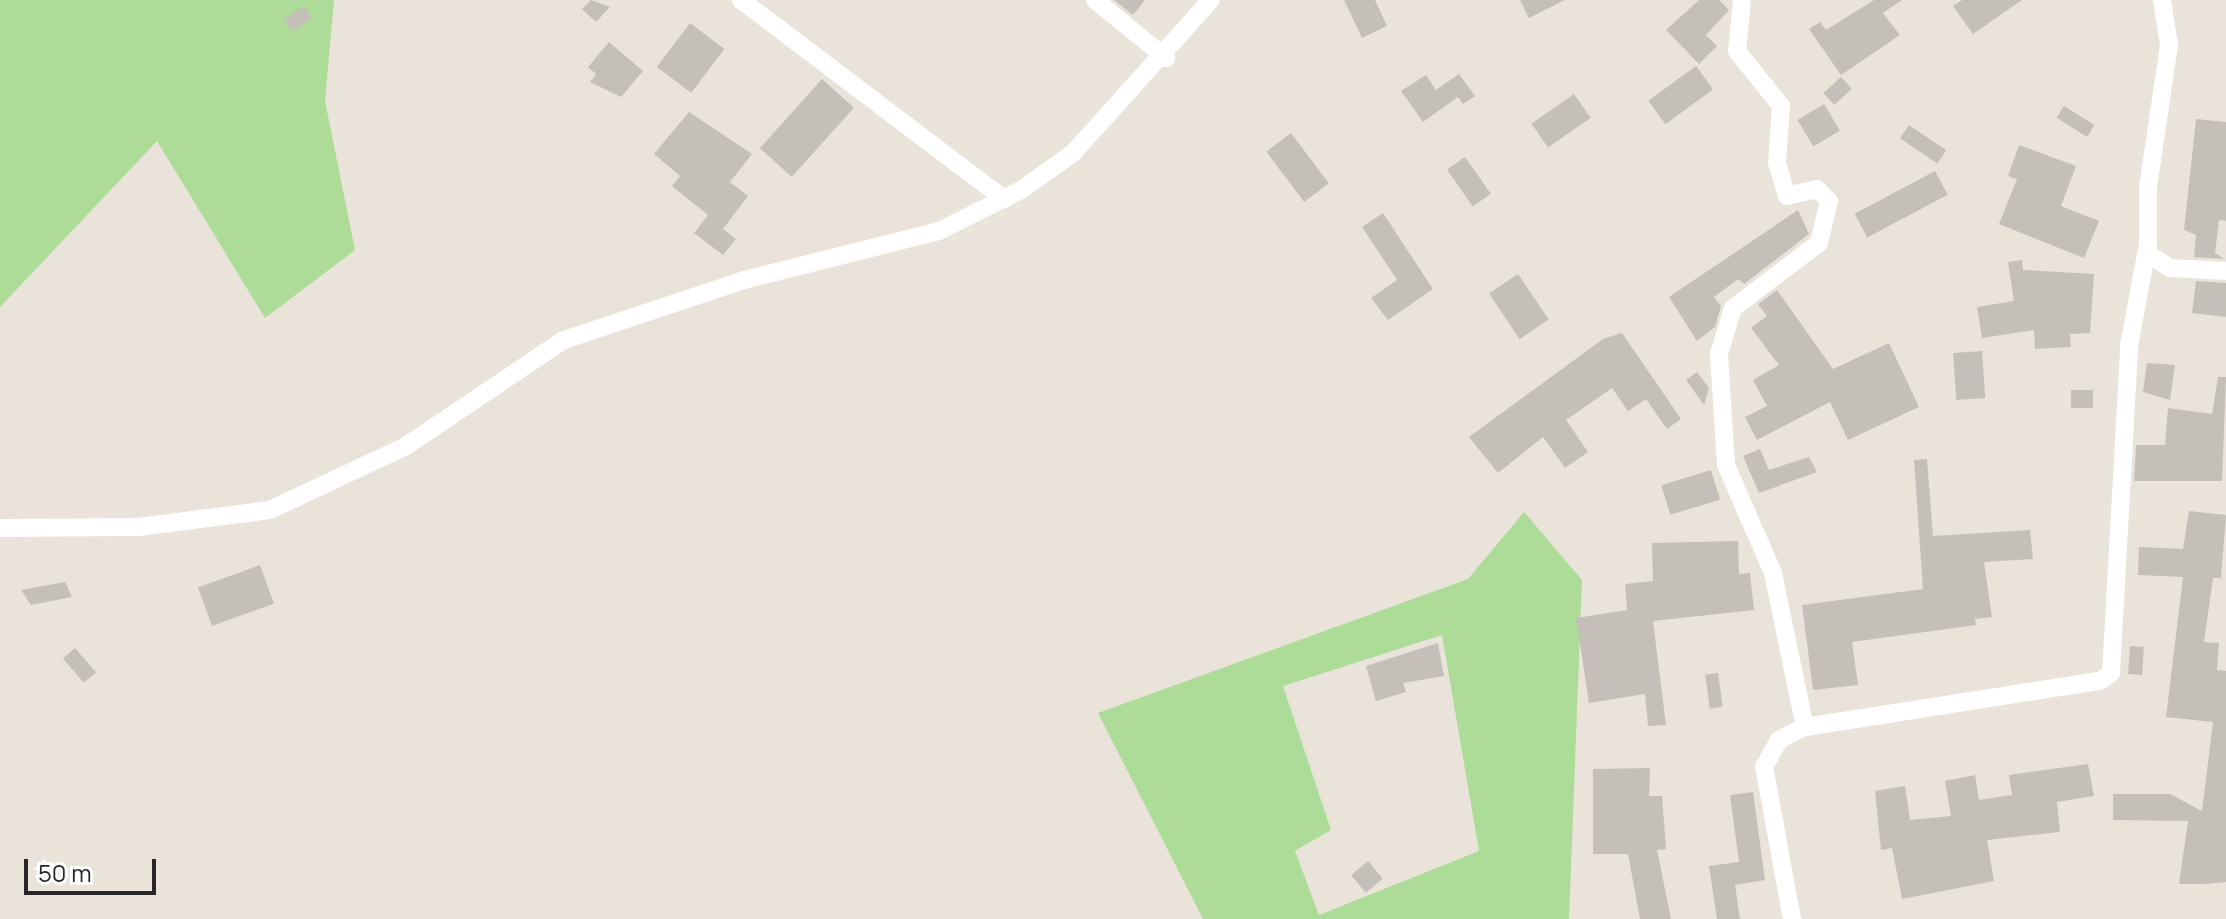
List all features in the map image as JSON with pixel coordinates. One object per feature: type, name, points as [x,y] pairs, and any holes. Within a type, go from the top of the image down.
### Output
[{"type":"street","points":[[741,0],[1004,199]]},
{"type":"street","points":[[1095,0],[1166,58]]},
{"type":"street","points":[[0,528],[138,527],[270,510],[406,446],[564,340],[744,280],[939,231],[1004,199],[1073,153],[1166,58],[1211,0]]},
{"type":"street","points":[[1742,0],[1737,51],[1781,106],[1777,163],[1787,196],[1817,189],[1829,201],[1819,243],[1733,308],[1719,354],[1726,465],[1773,573],[1805,727]]},
{"type":"street","points":[[1792,919],[1764,767],[1779,740],[1805,727],[2100,681],[2111,673],[2129,346],[2147,249],[2148,187],[2169,45],[2162,0]]},
{"type":"street","points":[[2147,249],[2170,268],[2226,271]]},
{"type":"green space","points":[[0,0],[334,0],[325,101],[355,250],[265,318],[157,141],[0,307]]},
{"type":"green space","points":[[1524,512],[1582,580],[1569,919],[1203,919],[1098,713],[1468,579]],"holes":[[[1442,635],[1479,851],[1319,915],[1295,851],[1331,830],[1283,686]]]},
{"type":"building","points":[[591,0],[610,7],[596,22],[582,9]]},
{"type":"building","points":[[1114,0],[1145,0],[1133,15]]},
{"type":"building","points":[[1344,0],[1375,0],[1387,26],[1362,38]]},
{"type":"building","points":[[1520,0],[1565,0],[1529,18]]},
{"type":"building","points":[[1699,0],[1719,0],[1729,10],[1706,35],[1717,46],[1699,64],[1666,30]]},
{"type":"building","points":[[1874,0],[1902,0],[1883,13],[1900,35],[1841,75],[1809,29],[1820,22],[1826,30]]},
{"type":"building","points":[[1962,0],[2022,0],[1973,34],[1953,6]]},
{"type":"building","points":[[304,6],[312,19],[292,31],[284,19]]},
{"type":"building","points":[[690,23],[724,49],[691,93],[657,67]]},
{"type":"building","points":[[609,42],[643,71],[621,97],[590,82],[596,74],[588,67]]},
{"type":"building","points":[[1696,66],[1713,89],[1665,124],[1648,101]]},
{"type":"building","points":[[1459,74],[1475,96],[1463,104],[1458,97],[1423,122],[1401,91],[1426,75],[1436,90]]},
{"type":"building","points":[[1841,77],[1852,89],[1834,105],[1823,93]]},
{"type":"building","points":[[822,79],[854,108],[792,177],[760,148]]},
{"type":"building","points":[[1574,94],[1591,118],[1548,148],[1531,124]]},
{"type":"building","points":[[1824,104],[1840,131],[1813,147],[1797,120]]},
{"type":"building","points":[[2064,106],[2095,125],[2087,137],[2057,118]]},
{"type":"building","points":[[689,112],[752,154],[730,182],[748,196],[723,229],[736,239],[723,255],[694,233],[708,215],[672,186],[680,176],[654,154]]},
{"type":"building","points":[[2196,119],[2226,122],[2226,221],[2219,220],[2215,253],[2224,259],[2194,257],[2196,235],[2184,230]]},
{"type":"building","points":[[1909,125],[1946,150],[1937,163],[1900,138]]},
{"type":"building","points":[[1291,133],[1329,183],[1304,202],[1266,152]]},
{"type":"building","points":[[2019,145],[2076,166],[2061,206],[2099,221],[2084,258],[1999,224],[2017,179],[2008,176]]},
{"type":"building","points":[[1465,157],[1491,194],[1473,206],[1447,170]]},
{"type":"building","points":[[1935,171],[1948,195],[1867,238],[1855,214]]},
{"type":"building","points":[[1798,210],[1809,234],[1744,284],[1738,279],[1714,297],[1721,306],[1715,327],[1697,341],[1669,297]]},
{"type":"building","points":[[1383,213],[1433,289],[1388,320],[1371,298],[1397,280],[1362,227]]},
{"type":"building","points":[[2022,260],[2023,270],[2094,274],[2090,333],[2070,334],[2071,347],[2035,349],[2034,330],[1982,338],[1977,307],[2014,301],[2008,262]]},
{"type":"building","points":[[1518,274],[1549,320],[1520,339],[1489,294]]},
{"type":"building","points":[[2196,281],[2226,283],[2226,317],[2192,313]]},
{"type":"building","points":[[1777,290],[1833,369],[1889,343],[1919,407],[1848,440],[1830,402],[1757,440],[1745,417],[1767,406],[1753,380],[1779,365],[1751,328],[1767,316],[1758,304]]},
{"type":"building","points":[[1622,333],[1681,419],[1667,429],[1646,399],[1628,411],[1612,388],[1566,420],[1588,452],[1565,468],[1543,437],[1498,473],[1469,437],[1603,339]]},
{"type":"building","points":[[1982,351],[1985,398],[1956,400],[1953,353]]},
{"type":"building","points":[[2147,363],[2175,365],[2170,400],[2143,392]]},
{"type":"building","points":[[1697,372],[1709,388],[1704,405],[1686,380]]},
{"type":"building","points":[[2218,377],[2226,377],[2222,481],[2134,481],[2136,445],[2165,445],[2168,408],[2212,414]]},
{"type":"building","points":[[2071,390],[2093,390],[2093,408],[2071,408]]},
{"type":"building","points":[[1760,449],[1769,470],[1809,457],[1817,472],[1759,493],[1743,456]]},
{"type":"building","points":[[1927,459],[1933,536],[2030,530],[2033,559],[1984,562],[1992,617],[1975,619],[1976,625],[1852,642],[1858,685],[1813,690],[1802,605],[1923,589],[1914,460]]},
{"type":"building","points":[[1711,470],[1720,500],[1670,515],[1661,485]]},
{"type":"building","points":[[2189,511],[2226,515],[2221,578],[2213,578],[2204,642],[2219,643],[2217,670],[2226,671],[2226,882],[2206,884],[2179,884],[2188,821],[2113,820],[2113,794],[2170,794],[2202,811],[2213,722],[2166,717],[2183,577],[2138,575],[2139,547],[2183,549]]},
{"type":"building","points":[[1738,541],[1739,574],[1750,573],[1754,610],[1653,621],[1666,725],[1648,726],[1645,694],[1589,703],[1576,618],[1627,610],[1625,584],[1653,581],[1652,543]]},
{"type":"building","points":[[260,565],[274,604],[212,626],[198,588]]},
{"type":"building","points":[[65,582],[72,597],[31,605],[21,590]]},
{"type":"building","points":[[1438,643],[1444,676],[1403,683],[1406,692],[1376,701],[1366,666]]},
{"type":"building","points":[[2130,646],[2144,647],[2142,675],[2128,674]]},
{"type":"building","points":[[75,648],[96,672],[84,683],[63,658]]},
{"type":"building","points":[[1718,673],[1723,707],[1710,708],[1705,675]]},
{"type":"building","points":[[2088,764],[2094,796],[2057,802],[2060,832],[1987,840],[1994,881],[1902,899],[1892,848],[1881,850],[1875,791],[1905,786],[1910,820],[1951,816],[1945,781],[1975,775],[1979,800],[2012,795],[2009,775]]},
{"type":"building","points":[[1650,768],[1649,796],[1662,796],[1666,849],[1657,850],[1671,919],[1640,919],[1628,854],[1593,854],[1593,769]]},
{"type":"building","points":[[1753,792],[1765,880],[1735,885],[1740,919],[1717,919],[1709,866],[1739,862],[1730,795]]},
{"type":"building","points":[[1368,861],[1383,879],[1366,893],[1351,875]]}]
